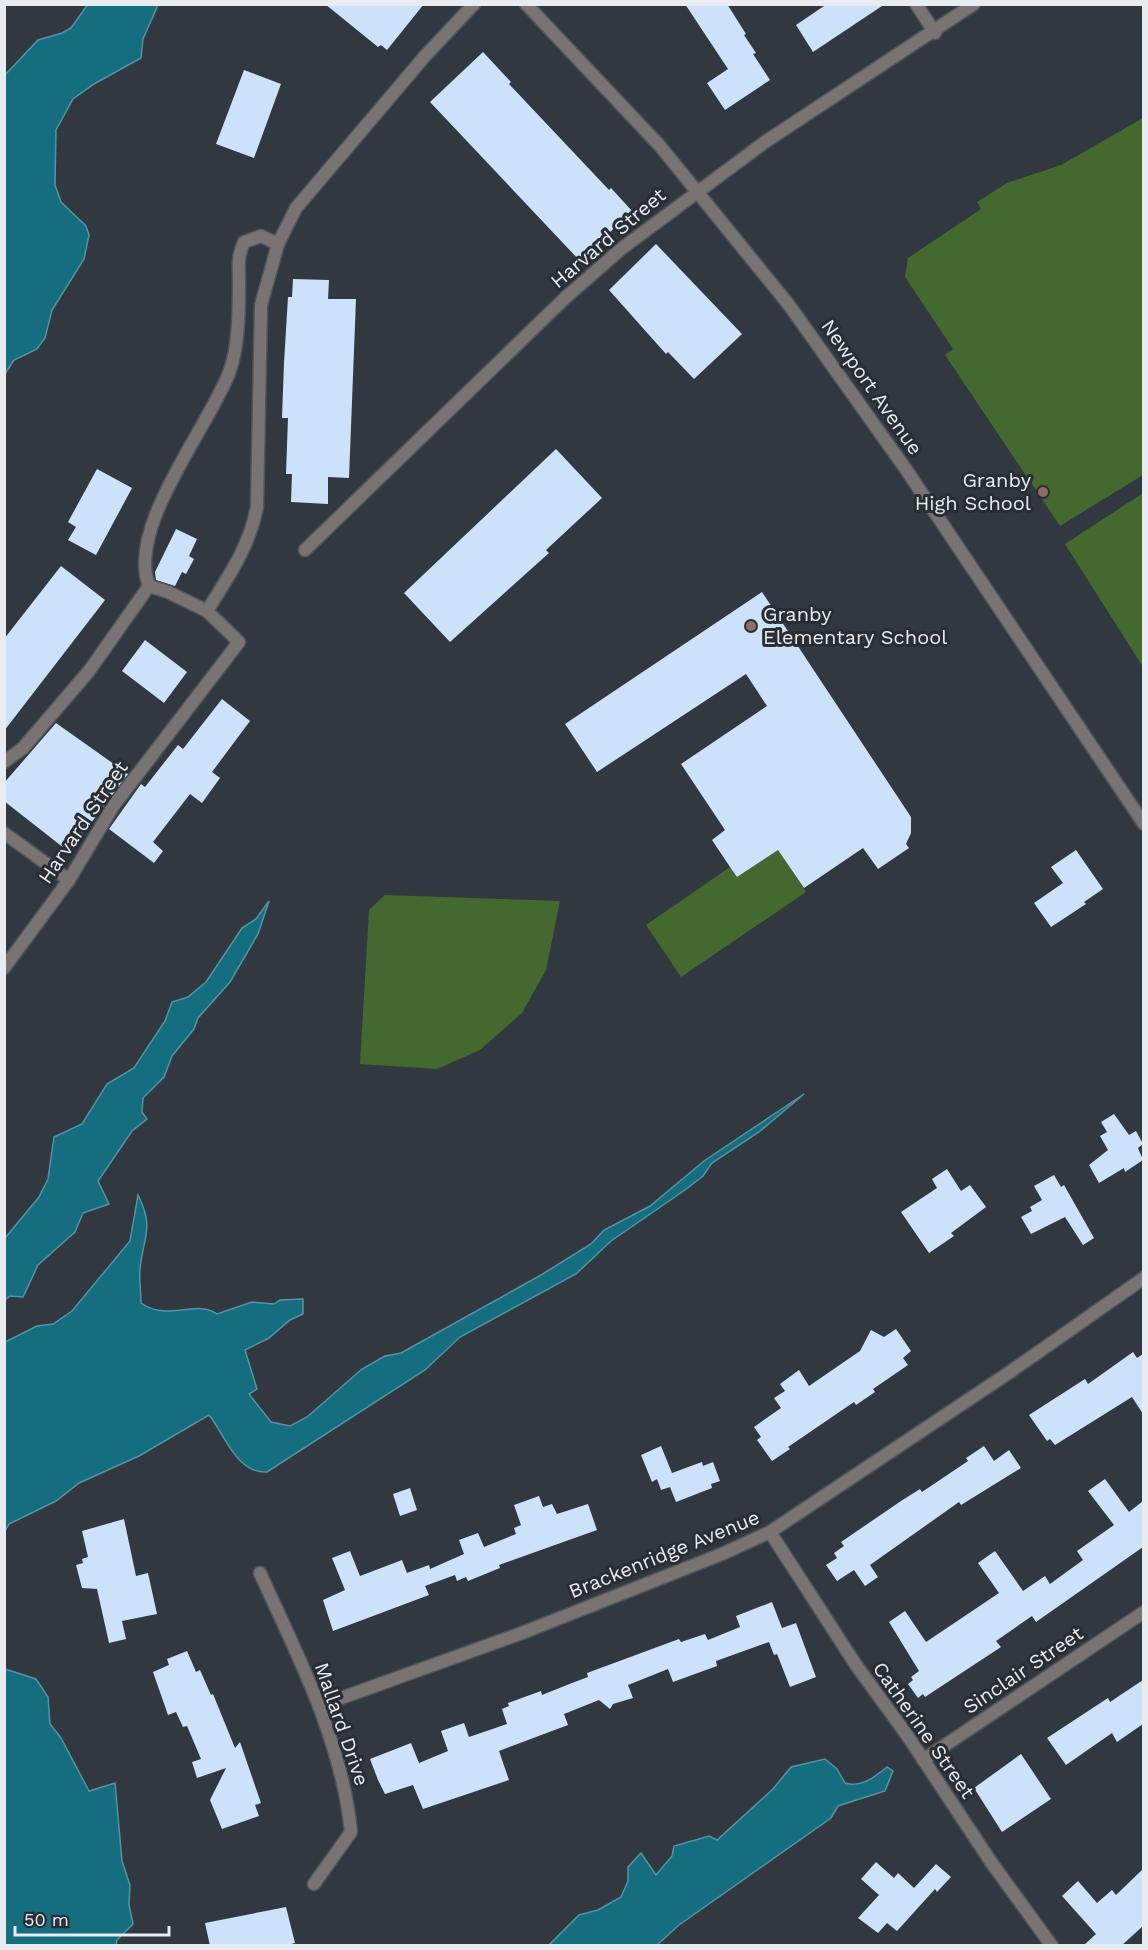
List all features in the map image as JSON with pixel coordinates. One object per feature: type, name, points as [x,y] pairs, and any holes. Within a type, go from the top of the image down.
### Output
[{"type":"street","points":[[149,586],[168,592],[207,611],[246,546],[257,507],[261,305],[278,244],[286,225],[306,194],[474,4]]},
{"type":"street","name":"Newport Avenue","points":[[526,4],[596,76],[698,190],[789,305],[846,384],[1143,824]]},
{"type":"street","points":[[916,4],[935,33]]},
{"type":"street","name":"Harvard Street","points":[[305,550],[565,298],[629,243],[765,142],[935,33],[974,4]]},
{"type":"street","points":[[149,586],[144,573],[145,550],[158,511],[230,372],[238,322],[237,256],[244,242],[261,236],[278,244]]},
{"type":"street","points":[[4,762],[23,748],[89,671],[149,586]]},
{"type":"street","name":"Harvard Street","points":[[4,968],[69,880],[114,805],[239,642],[207,611]]},
{"type":"street","points":[[4,833],[69,880]]},
{"type":"street","name":"Brackenridge Avenue","points":[[319,1706],[522,1633],[722,1554],[770,1532],[1010,1372],[1143,1278]]},
{"type":"street","name":"Catherine Street","points":[[770,1532],[856,1665],[991,1862],[1052,1946]]},
{"type":"street","name":"Mallard Drive","points":[[260,1574],[319,1706],[347,1794],[351,1832],[314,1884]]},
{"type":"street","name":"Sinclair Street","points":[[923,1760],[1143,1612]]},
{"type":"green space","points":[[1143,118],[1143,475],[1060,526],[945,355],[953,349],[905,277],[908,258],[981,209],[977,202],[1007,183],[1061,165]]},
{"type":"green space","points":[[1143,493],[1143,667],[1065,544]]},
{"type":"green space","points":[[778,850],[806,892],[681,977],[646,925],[730,867],[737,877]]},
{"type":"green space","points":[[385,895],[560,901],[546,970],[522,1013],[480,1050],[437,1069],[360,1064],[369,910]]},
{"type":"water","points":[[88,4],[158,5],[143,39],[141,58],[94,84],[73,99],[56,130],[55,185],[61,202],[86,226],[89,235],[84,259],[52,310],[45,338],[37,349],[14,360],[5,374],[5,75],[38,40],[71,28]]},
{"type":"water","points":[[269,901],[258,934],[230,982],[198,1018],[194,1029],[172,1056],[164,1077],[143,1098],[142,1112],[147,1119],[132,1131],[98,1181],[109,1204],[83,1213],[75,1232],[38,1265],[23,1297],[10,1296],[5,1300],[5,1238],[39,1197],[48,1179],[54,1137],[82,1124],[107,1084],[134,1068],[165,1021],[172,1002],[188,997],[206,982],[242,928],[256,919]]},
{"type":"water","points":[[804,1094],[759,1132],[712,1163],[703,1176],[685,1190],[611,1241],[576,1274],[460,1337],[425,1370],[267,1472],[248,1467],[240,1460],[209,1415],[139,1456],[79,1483],[56,1501],[9,1524],[5,1531],[5,1342],[37,1326],[53,1324],[72,1311],[130,1241],[138,1195],[147,1225],[140,1269],[141,1303],[161,1311],[200,1309],[217,1314],[252,1302],[274,1304],[280,1300],[303,1299],[303,1314],[290,1320],[269,1338],[245,1350],[257,1389],[249,1394],[271,1422],[290,1426],[307,1417],[362,1369],[385,1356],[401,1353],[541,1275],[591,1244],[604,1230],[650,1206],[704,1161]]},
{"type":"water","points":[[5,1669],[36,1679],[48,1697],[50,1724],[61,1738],[89,1791],[115,1783],[122,1861],[130,1885],[129,1905],[133,1924],[117,1940],[116,1945],[5,1945]]},
{"type":"water","points":[[825,1759],[837,1769],[845,1783],[857,1784],[868,1781],[887,1767],[893,1771],[885,1791],[838,1806],[831,1818],[679,1925],[657,1945],[549,1945],[579,1915],[598,1910],[621,1897],[628,1881],[628,1867],[641,1853],[656,1875],[672,1856],[674,1846],[709,1836],[717,1840],[773,1789],[791,1767]]},
{"type":"building","points":[[325,4],[424,4],[387,50],[381,45],[378,47]]},
{"type":"building","points":[[685,4],[727,4],[756,53],[753,54],[770,80],[725,110],[707,83],[728,69]]},
{"type":"building","points":[[827,4],[885,4],[813,52],[796,25]]},
{"type":"building","points":[[483,52],[511,82],[509,84],[609,190],[611,188],[632,211],[580,261],[430,102]]},
{"type":"building","points":[[244,70],[281,84],[254,158],[216,144]]},
{"type":"building","points":[[656,244],[742,334],[694,379],[668,352],[666,354],[609,290]]},
{"type":"building","points":[[293,279],[329,280],[328,299],[356,299],[349,478],[328,477],[328,504],[291,502],[292,474],[286,474],[288,418],[282,418],[288,297],[292,297]]},
{"type":"building","points":[[556,449],[602,498],[546,550],[549,553],[450,642],[404,593]]},
{"type":"building","points":[[97,469],[132,488],[96,555],[68,540],[76,527],[68,522]]},
{"type":"building","points":[[176,529],[197,539],[189,556],[194,559],[186,574],[182,572],[175,586],[156,580],[155,572]]},
{"type":"building","points":[[61,566],[105,600],[4,731],[4,639]]},
{"type":"building","name":"Granby Elementary School","points":[[762,592],[911,817],[911,833],[906,844],[909,848],[878,869],[863,848],[804,888],[778,850],[737,877],[730,867],[712,840],[725,830],[681,764],[767,706],[746,674],[597,772],[565,724]]},
{"type":"building","points":[[145,640],[187,672],[164,703],[122,671]]},
{"type":"building","points":[[222,699],[250,721],[212,772],[220,778],[202,803],[190,794],[153,842],[163,851],[154,863],[109,829],[141,784],[145,787],[178,745],[183,749]]},
{"type":"building","points":[[56,723],[128,774],[69,852],[4,801],[4,783]]},
{"type":"building","points":[[1076,850],[1103,889],[1084,902],[1086,904],[1051,927],[1034,903],[1063,883],[1051,867]]},
{"type":"building","points":[[1114,1114],[1129,1135],[1136,1131],[1143,1144],[1138,1148],[1143,1160],[1125,1172],[1124,1168],[1099,1183],[1089,1165],[1108,1150],[1100,1136],[1107,1132],[1101,1122]]},
{"type":"building","points":[[947,1169],[961,1191],[970,1185],[986,1207],[951,1233],[954,1236],[929,1253],[901,1212],[937,1188],[932,1179]]},
{"type":"building","points":[[1054,1175],[1061,1187],[1064,1185],[1094,1238],[1083,1245],[1065,1217],[1031,1234],[1021,1217],[1032,1211],[1030,1207],[1042,1200],[1034,1186]]},
{"type":"building","points":[[896,1329],[911,1351],[903,1358],[908,1365],[873,1389],[875,1392],[856,1405],[854,1402],[788,1447],[790,1449],[772,1461],[757,1440],[761,1437],[754,1427],[781,1408],[774,1398],[785,1391],[780,1384],[799,1370],[809,1386],[860,1351],[871,1330],[884,1337]]},
{"type":"building","points":[[1133,1352],[1137,1358],[1143,1354],[1143,1414],[1132,1397],[1055,1445],[1050,1439],[1047,1441],[1029,1415],[1085,1379],[1088,1384]]},
{"type":"building","points":[[661,1446],[672,1473],[702,1462],[703,1466],[713,1462],[720,1481],[711,1484],[712,1488],[676,1502],[670,1487],[661,1490],[657,1479],[652,1482],[641,1455]]},
{"type":"building","points":[[984,1446],[994,1461],[1009,1450],[1021,1468],[961,1505],[959,1502],[870,1565],[878,1577],[865,1586],[854,1570],[837,1581],[826,1565],[837,1558],[834,1553],[844,1546],[841,1542],[920,1489],[922,1492],[968,1461],[966,1458]]},
{"type":"building","points":[[1105,1479],[1129,1512],[1143,1501],[1143,1547],[1036,1622],[1032,1616],[996,1641],[1001,1647],[925,1697],[923,1694],[918,1698],[908,1684],[913,1680],[911,1677],[919,1671],[889,1622],[905,1611],[926,1642],[999,1593],[978,1563],[995,1551],[1023,1591],[1045,1576],[1050,1584],[1083,1560],[1077,1551],[1114,1525],[1088,1491]]},
{"type":"building","points":[[410,1488],[417,1510],[400,1516],[393,1494]]},
{"type":"building","points":[[539,1496],[543,1507],[552,1504],[557,1514],[588,1504],[597,1530],[499,1565],[500,1568],[468,1581],[466,1577],[457,1581],[455,1575],[425,1586],[429,1595],[333,1631],[323,1600],[345,1590],[332,1558],[350,1551],[360,1576],[402,1560],[407,1573],[429,1565],[430,1569],[464,1554],[459,1540],[478,1533],[484,1547],[516,1534],[514,1528],[521,1525],[514,1505]]},
{"type":"building","points":[[124,1519],[136,1576],[148,1573],[157,1614],[122,1621],[126,1639],[109,1643],[97,1589],[82,1588],[76,1565],[83,1563],[82,1559],[88,1557],[82,1531]]},
{"type":"building","points":[[772,1602],[782,1628],[796,1623],[816,1677],[790,1687],[777,1654],[774,1655],[769,1642],[716,1661],[717,1666],[673,1682],[668,1669],[628,1685],[633,1698],[613,1704],[610,1709],[599,1700],[564,1714],[568,1725],[499,1751],[509,1780],[423,1809],[413,1785],[385,1794],[378,1780],[370,1759],[411,1743],[419,1763],[448,1751],[441,1731],[464,1723],[469,1737],[507,1724],[502,1709],[509,1706],[508,1703],[541,1691],[542,1695],[588,1677],[587,1673],[679,1639],[681,1642],[705,1634],[708,1640],[740,1627],[736,1616]]},
{"type":"building","points":[[187,1651],[196,1672],[200,1670],[211,1695],[213,1694],[235,1748],[240,1742],[261,1803],[255,1805],[259,1816],[222,1829],[210,1800],[226,1768],[197,1778],[192,1762],[201,1759],[187,1726],[183,1727],[176,1712],[168,1715],[153,1672],[169,1665],[167,1659]]},
{"type":"building","points":[[1143,1680],[1143,1724],[1117,1742],[1112,1733],[1066,1765],[1047,1738],[1108,1698],[1110,1702]]},
{"type":"building","points":[[1021,1754],[1051,1799],[1002,1832],[974,1788]]},
{"type":"building","points":[[876,1862],[894,1878],[898,1873],[914,1888],[936,1864],[951,1877],[937,1892],[935,1889],[897,1931],[887,1923],[878,1933],[858,1918],[879,1895],[861,1879]]},
{"type":"building","points":[[1143,1869],[1143,1926],[1121,1946],[1083,1946],[1096,1934],[1062,1896],[1078,1881],[1097,1903],[1112,1890],[1116,1895]]},
{"type":"building","points":[[286,1907],[295,1943],[283,1946],[210,1946],[205,1923]]},
{"type":"place","name":"Granby High School","points":[[1043,492]]},
{"type":"place","name":"Granby Elementary School","points":[[751,626]]}]
